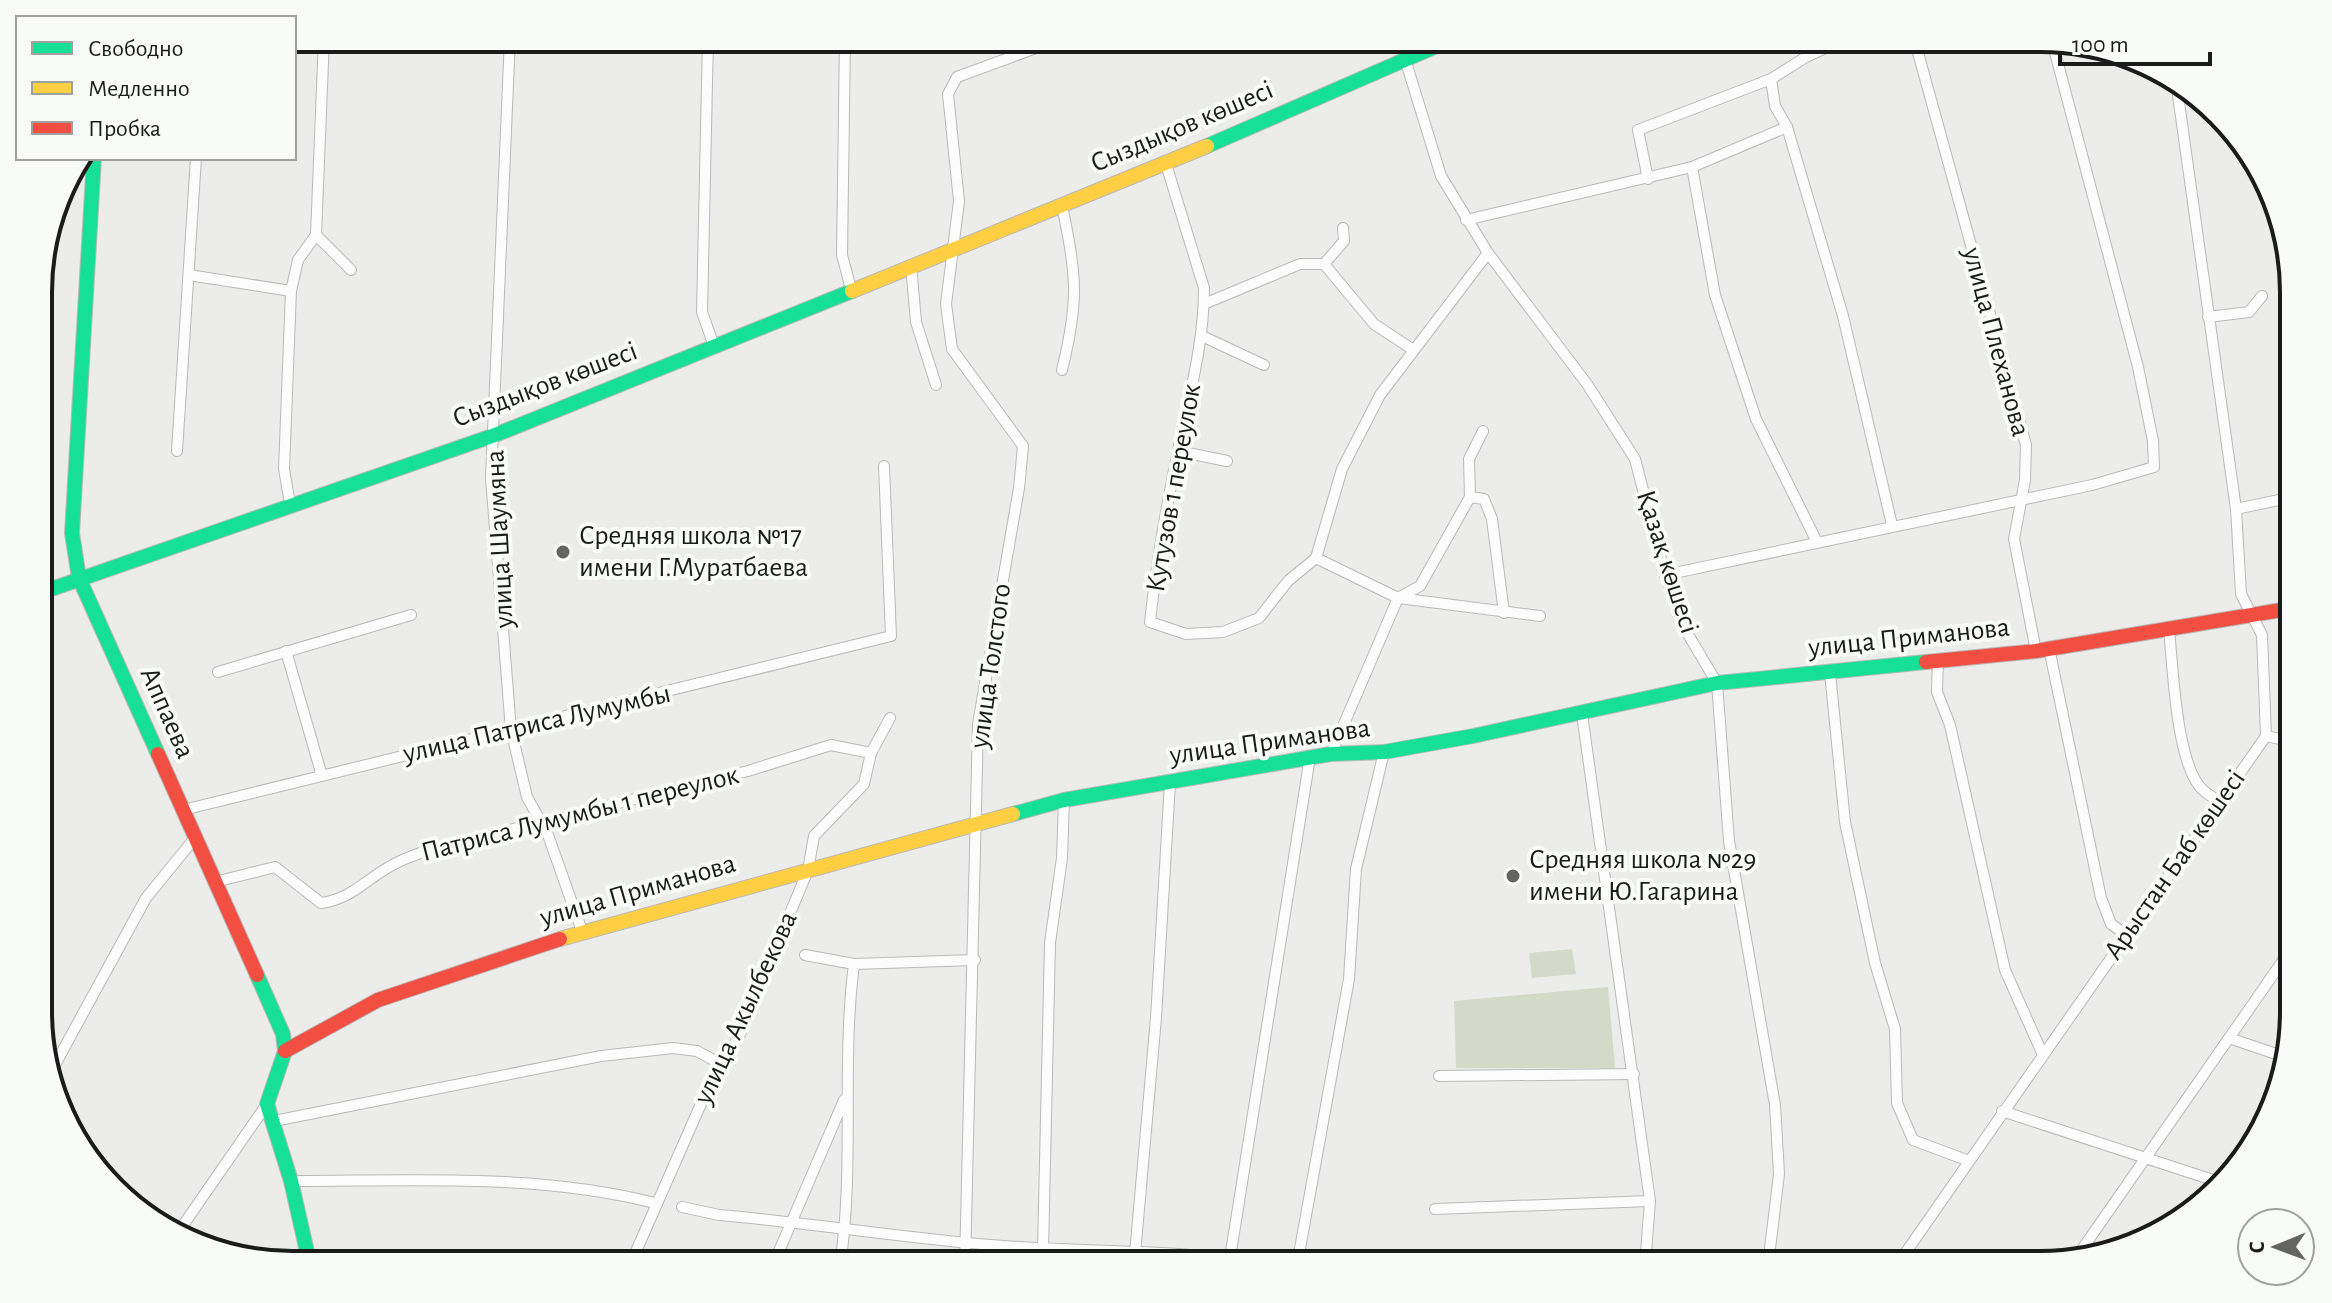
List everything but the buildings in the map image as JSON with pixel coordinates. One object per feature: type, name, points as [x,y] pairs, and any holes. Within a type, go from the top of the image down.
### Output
[{"type":"street","name":"Сыздықов көшесі","points":[[52,588],[495,435],[1166,164],[1421,52]]},
{"type":"street","points":[[1648,179],[1638,130],[1771,79],[1817,52]]},
{"type":"street","name":"улица Плеханова","points":[[1918,52],[2026,445],[2014,539],[2101,898],[2111,924],[2125,934]]},
{"type":"street","points":[[290,504],[284,469],[291,291],[298,260],[316,235],[323,53]]},
{"type":"street","name":"улица Шаумяна","points":[[509,53],[491,478],[511,730],[527,797],[538,823],[548,835],[582,931]]},
{"type":"street","points":[[708,53],[702,312],[714,346]]},
{"type":"street","points":[[845,53],[842,255],[851,289]]},
{"type":"street","name":"улица Толстого","points":[[966,1251],[975,960],[978,724],[1019,488],[1023,446],[952,349],[946,304],[956,247],[959,201],[948,94],[957,77],[1023,53]]},
{"type":"street","points":[[1665,575],[2092,485],[2154,467],[2153,441],[2138,367],[2055,53]]},
{"type":"street","name":"Қазақ көшесі","points":[[1405,59],[1441,176],[1466,220],[1587,384],[1635,459],[1665,575],[1686,631],[1717,683],[1729,841],[1775,1105],[1779,1174],[1770,1250]]},
{"type":"street","points":[[1771,79],[1775,106],[1787,127],[1843,316],[1892,525]]},
{"type":"street","points":[[2178,97],[2236,509],[2241,594],[2262,635],[2266,736],[2279,739]]},
{"type":"street","points":[[1466,220],[1692,167],[1787,127]]},
{"type":"street","name":"Аппаева","points":[[94,160],[72,533],[79,578],[283,1034],[285,1051]]},
{"type":"street","points":[[177,451],[196,160]]},
{"type":"street","name":"Кутузов 1 переулок","points":[[1166,164],[1204,288],[1204,304],[1202,336],[1178,451],[1150,622],[1186,634],[1223,632],[1259,618],[1288,581],[1316,558]]},
{"type":"street","points":[[1692,167],[1715,295],[1756,419],[1817,542]]},
{"type":"street","points":[[1062,206],[1076,272],[1074,322],[1062,370]]},
{"type":"street","points":[[1204,304],[1300,264],[1324,264],[1344,241],[1343,228]]},
{"type":"street","points":[[316,235],[351,270]]},
{"type":"street","points":[[1488,253],[1380,395],[1342,469],[1316,558],[1398,598],[1540,616]]},
{"type":"street","points":[[1324,264],[1374,324],[1412,349]]},
{"type":"street","points":[[911,265],[916,322],[936,385]]},
{"type":"street","points":[[189,275],[291,291]]},
{"type":"street","points":[[2208,317],[2249,312],[2262,296]]},
{"type":"street","points":[[1202,336],[1264,365]]},
{"type":"street","points":[[1331,754],[1398,598],[1420,586],[1470,497],[1469,459],[1483,431]]},
{"type":"street","points":[[1178,451],[1227,461]]},
{"type":"street","name":"улица Патриса Лумумбы","points":[[183,810],[891,636],[884,466]]},
{"type":"street","points":[[1470,497],[1484,499],[1492,519],[1504,613]]},
{"type":"street","points":[[2236,509],[2279,500]]},
{"type":"street","name":"улица Приманова","points":[[285,1051],[378,1000],[582,931],[1064,800],[1310,757],[1384,752],[1582,714],[1717,683],[2042,650],[2279,611]]},
{"type":"street","points":[[218,672],[411,615]]},
{"type":"street","points":[[2169,630],[2179,729],[2186,754],[2199,786],[2220,802]]},
{"type":"street","points":[[286,651],[322,776]]},
{"type":"street","points":[[1938,659],[1937,692],[1950,725],[2005,970],[2043,1055]]},
{"type":"street","points":[[1830,673],[1845,822],[1875,963],[1895,1029],[1897,1103],[1901,1118],[1913,1140],[1969,1161]]},
{"type":"street","points":[[1582,714],[1650,1201],[1646,1250]]},
{"type":"street","name":"улица Акылбекова","points":[[636,1251],[719,1063],[738,1039],[808,870],[814,836],[864,784],[871,753],[890,718]]},
{"type":"street","name":"Арыстан Баб көшесі","points":[[1907,1250],[2266,736]]},
{"type":"street","name":"Патриса Лумумбы 1 переулок","points":[[215,882],[275,867],[321,903],[336,901],[387,868],[425,851],[748,771],[831,745],[871,753]]},
{"type":"street","points":[[1300,1250],[1349,979],[1356,869],[1384,752]]},
{"type":"street","points":[[1231,1250],[1310,757]]},
{"type":"street","points":[[1135,1251],[1156,1018],[1170,783]]},
{"type":"street","points":[[1043,1249],[1050,943],[1062,858],[1064,800]]},
{"type":"street","points":[[57,1060],[146,898],[194,839]]},
{"type":"street","points":[[805,955],[854,964],[975,960]]},
{"type":"street","points":[[842,1251],[845,1230],[846,1094],[854,964]]},
{"type":"street","points":[[2084,1246],[2279,966]]},
{"type":"street","points":[[2229,1038],[2276,1054]]},
{"type":"street","points":[[274,1121],[601,1056],[673,1048],[697,1051],[719,1063]]},
{"type":"street","points":[[183,1225],[267,1104],[285,1051]]},
{"type":"street","points":[[1439,1076],[1634,1074]]},
{"type":"street","points":[[779,1251],[846,1094]]},
{"type":"street","points":[[267,1104],[291,1181],[307,1251]]},
{"type":"street","points":[[2002,1111],[2210,1179]]},
{"type":"street","points":[[826,1142],[846,1141]]},
{"type":"street","points":[[291,1181],[482,1181],[616,1193],[655,1203]]},
{"type":"street","points":[[1435,1209],[1650,1201]]},
{"type":"street","points":[[682,1207],[719,1215],[966,1243],[1114,1251]]},
{"type":"green space","points":[[1572,949],[1576,974],[1532,978],[1529,953]]},
{"type":"green space","points":[[1608,987],[1615,1068],[1456,1068],[1454,1001]]},
{"type":"traffic: fast","points":[[1207,146],[1422,52]]},
{"type":"traffic: fast","points":[[94,160],[72,533],[79,578],[158,754]]},
{"type":"traffic: fast","points":[[52,589],[495,435],[852,291]]},
{"type":"traffic: fast","points":[[1013,814],[1064,800],[1331,754],[1384,752],[1473,736],[1717,683],[1926,662]]},
{"type":"traffic: fast","points":[[257,975],[283,1034],[285,1051],[267,1104],[291,1181],[307,1251]]},
{"type":"traffic: slow","points":[[852,291],[1207,146]]},
{"type":"traffic: slow","points":[[560,939],[1013,814]]},
{"type":"traffic: jam","points":[[1926,662],[2036,651],[2279,610]]},
{"type":"traffic: jam","points":[[158,754],[257,975]]},
{"type":"traffic: jam","points":[[285,1051],[378,1000],[560,939]]},
{"type":"place","name":"Средняя школа №17 имени Г.Муратбаева","points":[[563,552]]},
{"type":"place","name":"Средняя школа №29 имени Ю.Гагарина","points":[[1513,876]]}]
